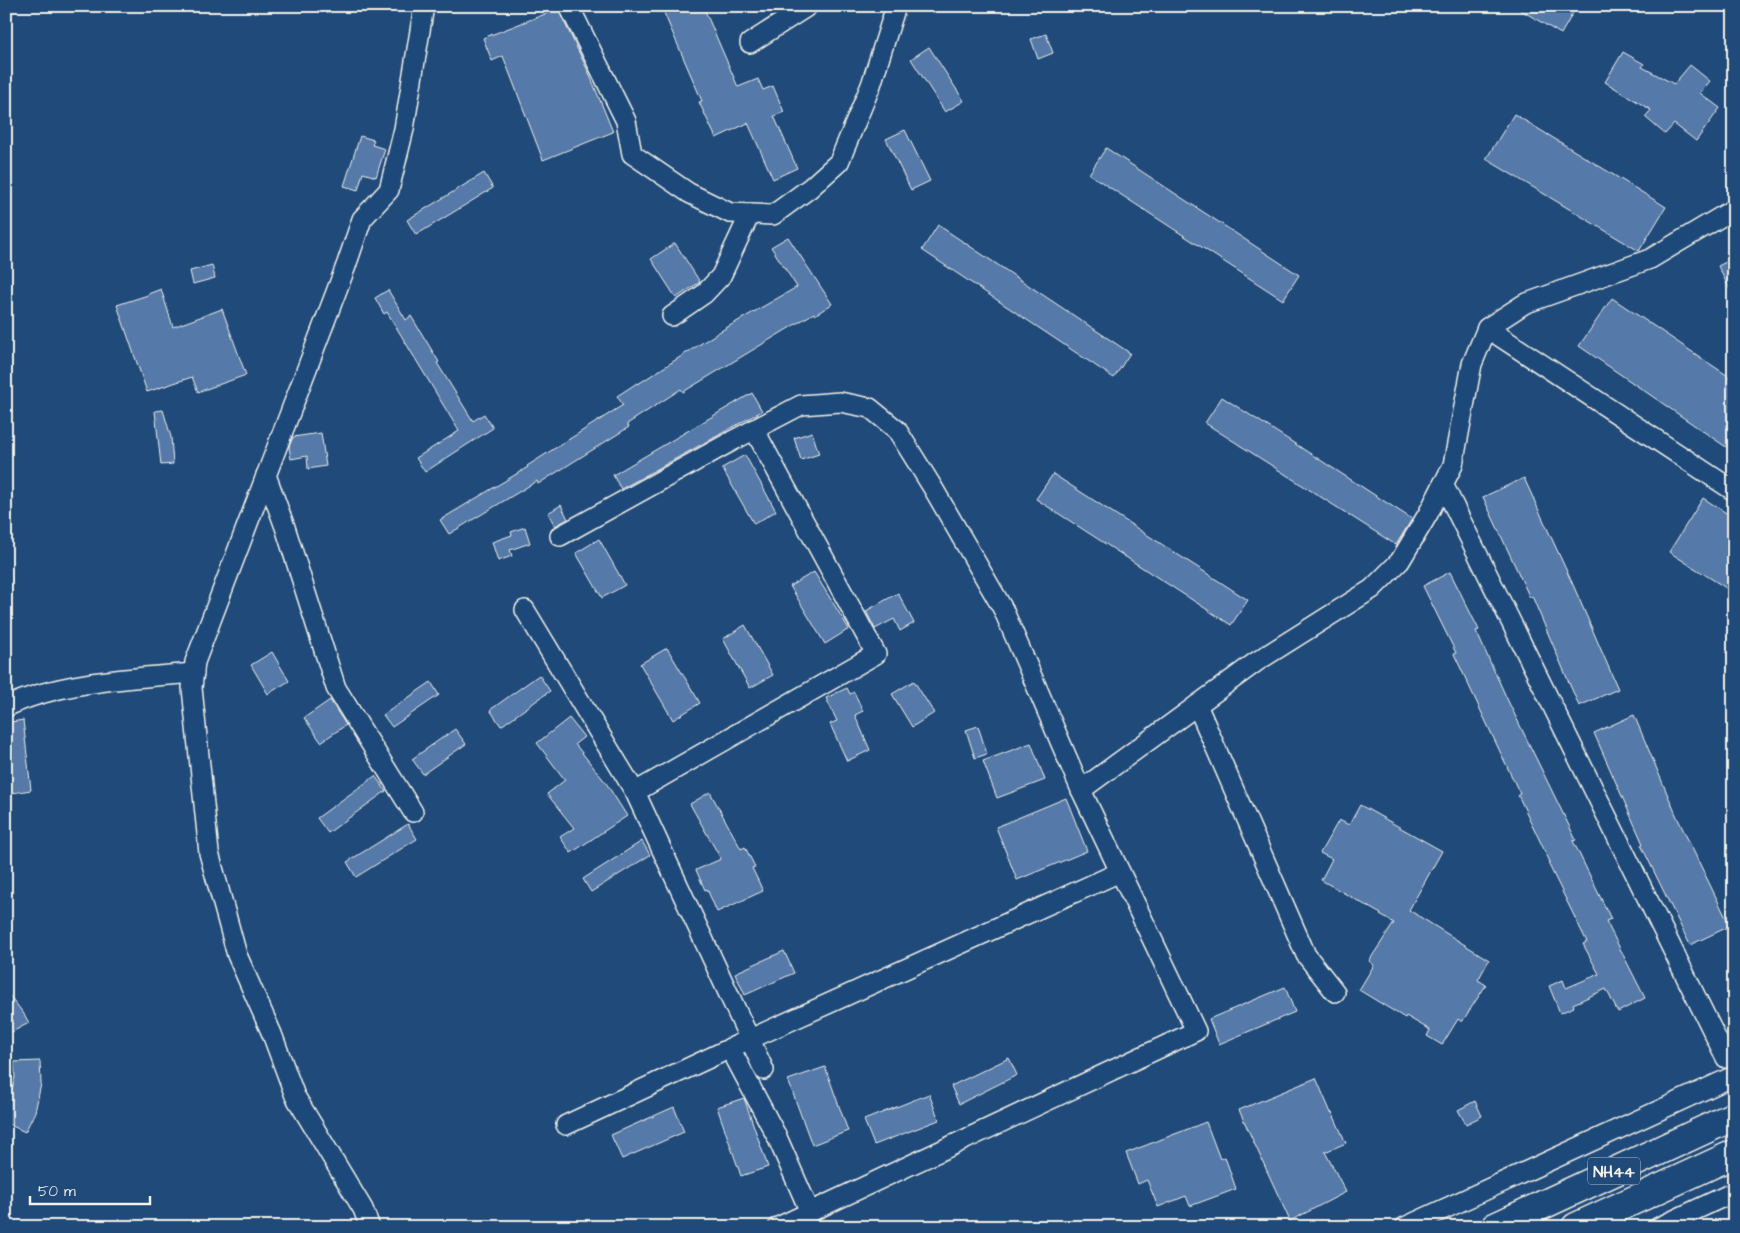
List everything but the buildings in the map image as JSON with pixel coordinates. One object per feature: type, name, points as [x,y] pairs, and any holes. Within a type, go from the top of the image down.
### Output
[{"type":"highway","name":"NH44","points":[[1495,1227],[1734,1116]]},
{"type":"highway","name":"NH44","points":[[1576,1227],[1734,1154]]},
{"type":"street","points":[[370,1227],[362,1209],[295,1096],[272,1034],[237,955],[209,853],[192,688],[195,662],[346,266],[362,219],[389,190],[404,129],[424,6]]},
{"type":"street","points":[[569,6],[626,121],[632,154],[689,192],[730,213],[773,215],[810,188],[839,162],[871,85],[896,6]]},
{"type":"street","points":[[750,43],[808,6]]},
{"type":"street","points":[[1081,790],[1256,662],[1372,589],[1400,561],[1428,514],[1453,465],[1472,364],[1487,328],[1524,304],[1650,259],[1734,209]]},
{"type":"street","points":[[672,316],[704,294],[721,276],[750,214]]},
{"type":"street","points":[[1487,328],[1734,491]]},
{"type":"street","points":[[560,536],[800,405],[840,402],[870,408],[897,430],[1002,609],[1081,790],[1196,1031],[778,1227]]},
{"type":"street","points":[[635,792],[876,654],[754,429]]},
{"type":"street","points":[[266,475],[285,527],[336,688],[413,812]]},
{"type":"street","points":[[1443,484],[1726,1058]]},
{"type":"street","points":[[525,610],[635,792],[764,1070]]},
{"type":"street","points":[[6,707],[26,698],[65,689],[122,679],[194,673]]},
{"type":"street","points":[[1197,705],[1306,955],[1335,992]]},
{"type":"street","points":[[566,1125],[730,1048],[1120,872]]},
{"type":"street","points":[[730,1048],[777,1137],[810,1212]]},
{"type":"street","points":[[1405,1227],[1734,1076]]},
{"type":"street","points":[[1660,1227],[1734,1192]]}]
